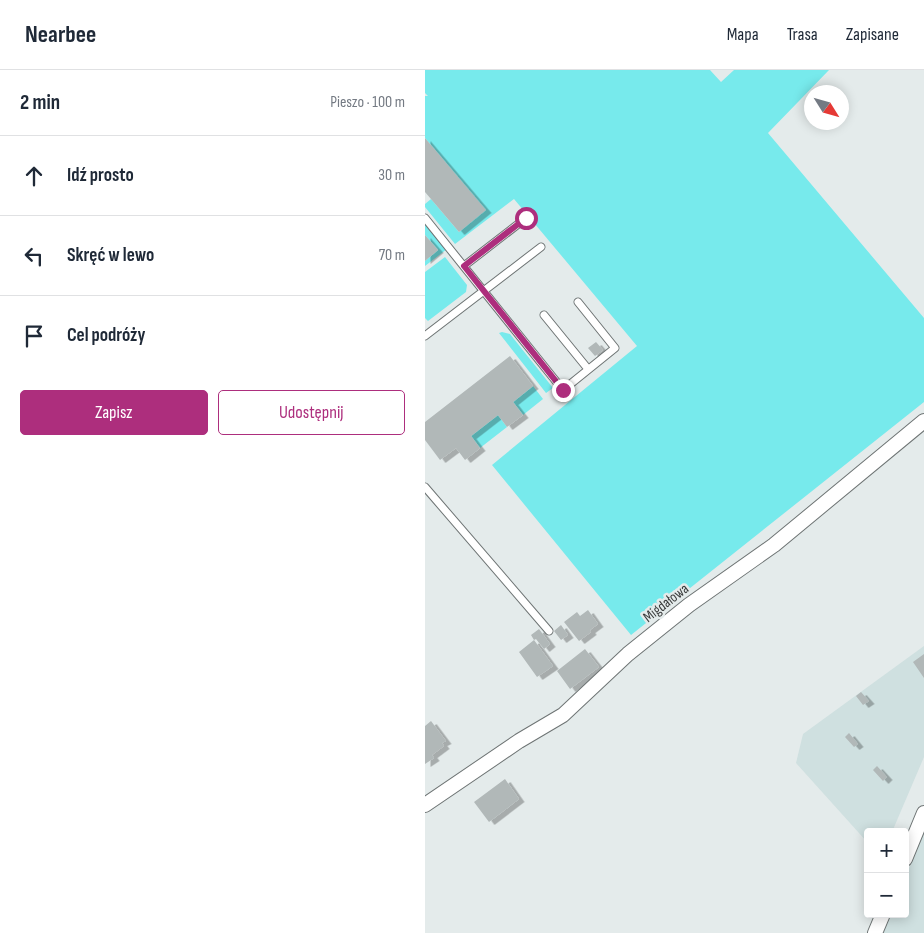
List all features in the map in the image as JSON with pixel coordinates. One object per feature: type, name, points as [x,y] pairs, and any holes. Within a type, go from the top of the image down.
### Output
[{"type":"street","name":"Migdałowa","points":[[425,805],[519,741],[563,715],[628,654],[689,605],[775,545],[924,421]]},
{"type":"street","points":[[909,850],[924,814]]},
{"type":"street","points":[[875,933],[881,918]]},
{"type":"lane","points":[[425,218],[563,390],[615,348],[578,302]]},
{"type":"lane","points":[[464,266],[526,218]]},
{"type":"lane","points":[[425,336],[541,247]]},
{"type":"lane","points":[[544,315],[588,370]]},
{"type":"lane","points":[[425,487],[549,631]]},
{"type":"shaded area","points":[[425,70],[710,70],[721,82],[734,70],[829,70],[814,85],[804,85],[804,96],[768,133],[924,318],[924,402],[631,635],[492,465],[637,346],[514,199],[455,244],[425,207],[425,204],[431,199],[459,232],[485,210],[425,138],[425,96],[428,96],[425,93]]},
{"type":"shaded area","points":[[425,222],[447,249],[425,266],[425,261],[438,250],[425,235]]},
{"type":"shaded area","points":[[445,257],[467,285],[466,292],[428,321],[425,318],[425,272]]},
{"type":"shaded area","points":[[499,333],[510,334],[553,388],[546,393]]},
{"type":"shaded area","points":[[533,386],[543,399],[523,415],[513,402]]},
{"type":"shaded area","points":[[498,415],[507,427],[480,448],[471,436]]},
{"type":"shaded area","points":[[924,646],[924,757],[894,828],[864,828],[864,839],[796,763],[803,734]]},
{"type":"shaded area","points":[[924,832],[924,933],[884,933],[883,930],[888,918],[909,918],[909,868]]},
{"type":"building","points":[[425,138],[486,210],[459,232],[425,192]]},
{"type":"building","points":[[425,235],[438,250],[425,261]]},
{"type":"building","points":[[596,342],[603,350],[595,356],[588,348]]},
{"type":"building","points":[[510,356],[533,386],[513,402],[523,415],[507,427],[498,415],[471,436],[480,448],[465,460],[456,448],[440,460],[425,440],[425,422]]},
{"type":"building","points":[[588,610],[598,624],[579,641],[564,622],[577,612],[580,616]]},
{"type":"building","points":[[561,625],[568,635],[561,640],[554,631]]},
{"type":"building","points":[[539,629],[550,644],[544,649],[536,639],[534,640],[531,635]]},
{"type":"building","points":[[534,640],[553,666],[537,677],[519,652]]},
{"type":"building","points":[[585,649],[599,667],[570,689],[557,671]]},
{"type":"building","points":[[924,654],[924,678],[913,662]]},
{"type":"building","points":[[861,692],[869,701],[863,705],[856,696]]},
{"type":"building","points":[[431,721],[446,741],[442,743],[444,746],[432,755],[434,758],[425,764],[425,726]]},
{"type":"building","points":[[849,733],[858,744],[854,747],[845,737]]},
{"type":"building","points":[[877,766],[887,777],[883,781],[873,770]]},
{"type":"building","points":[[505,779],[519,799],[489,822],[474,802]]},
{"type":"route","points":[[526,218],[464,266],[563,390]]}]
